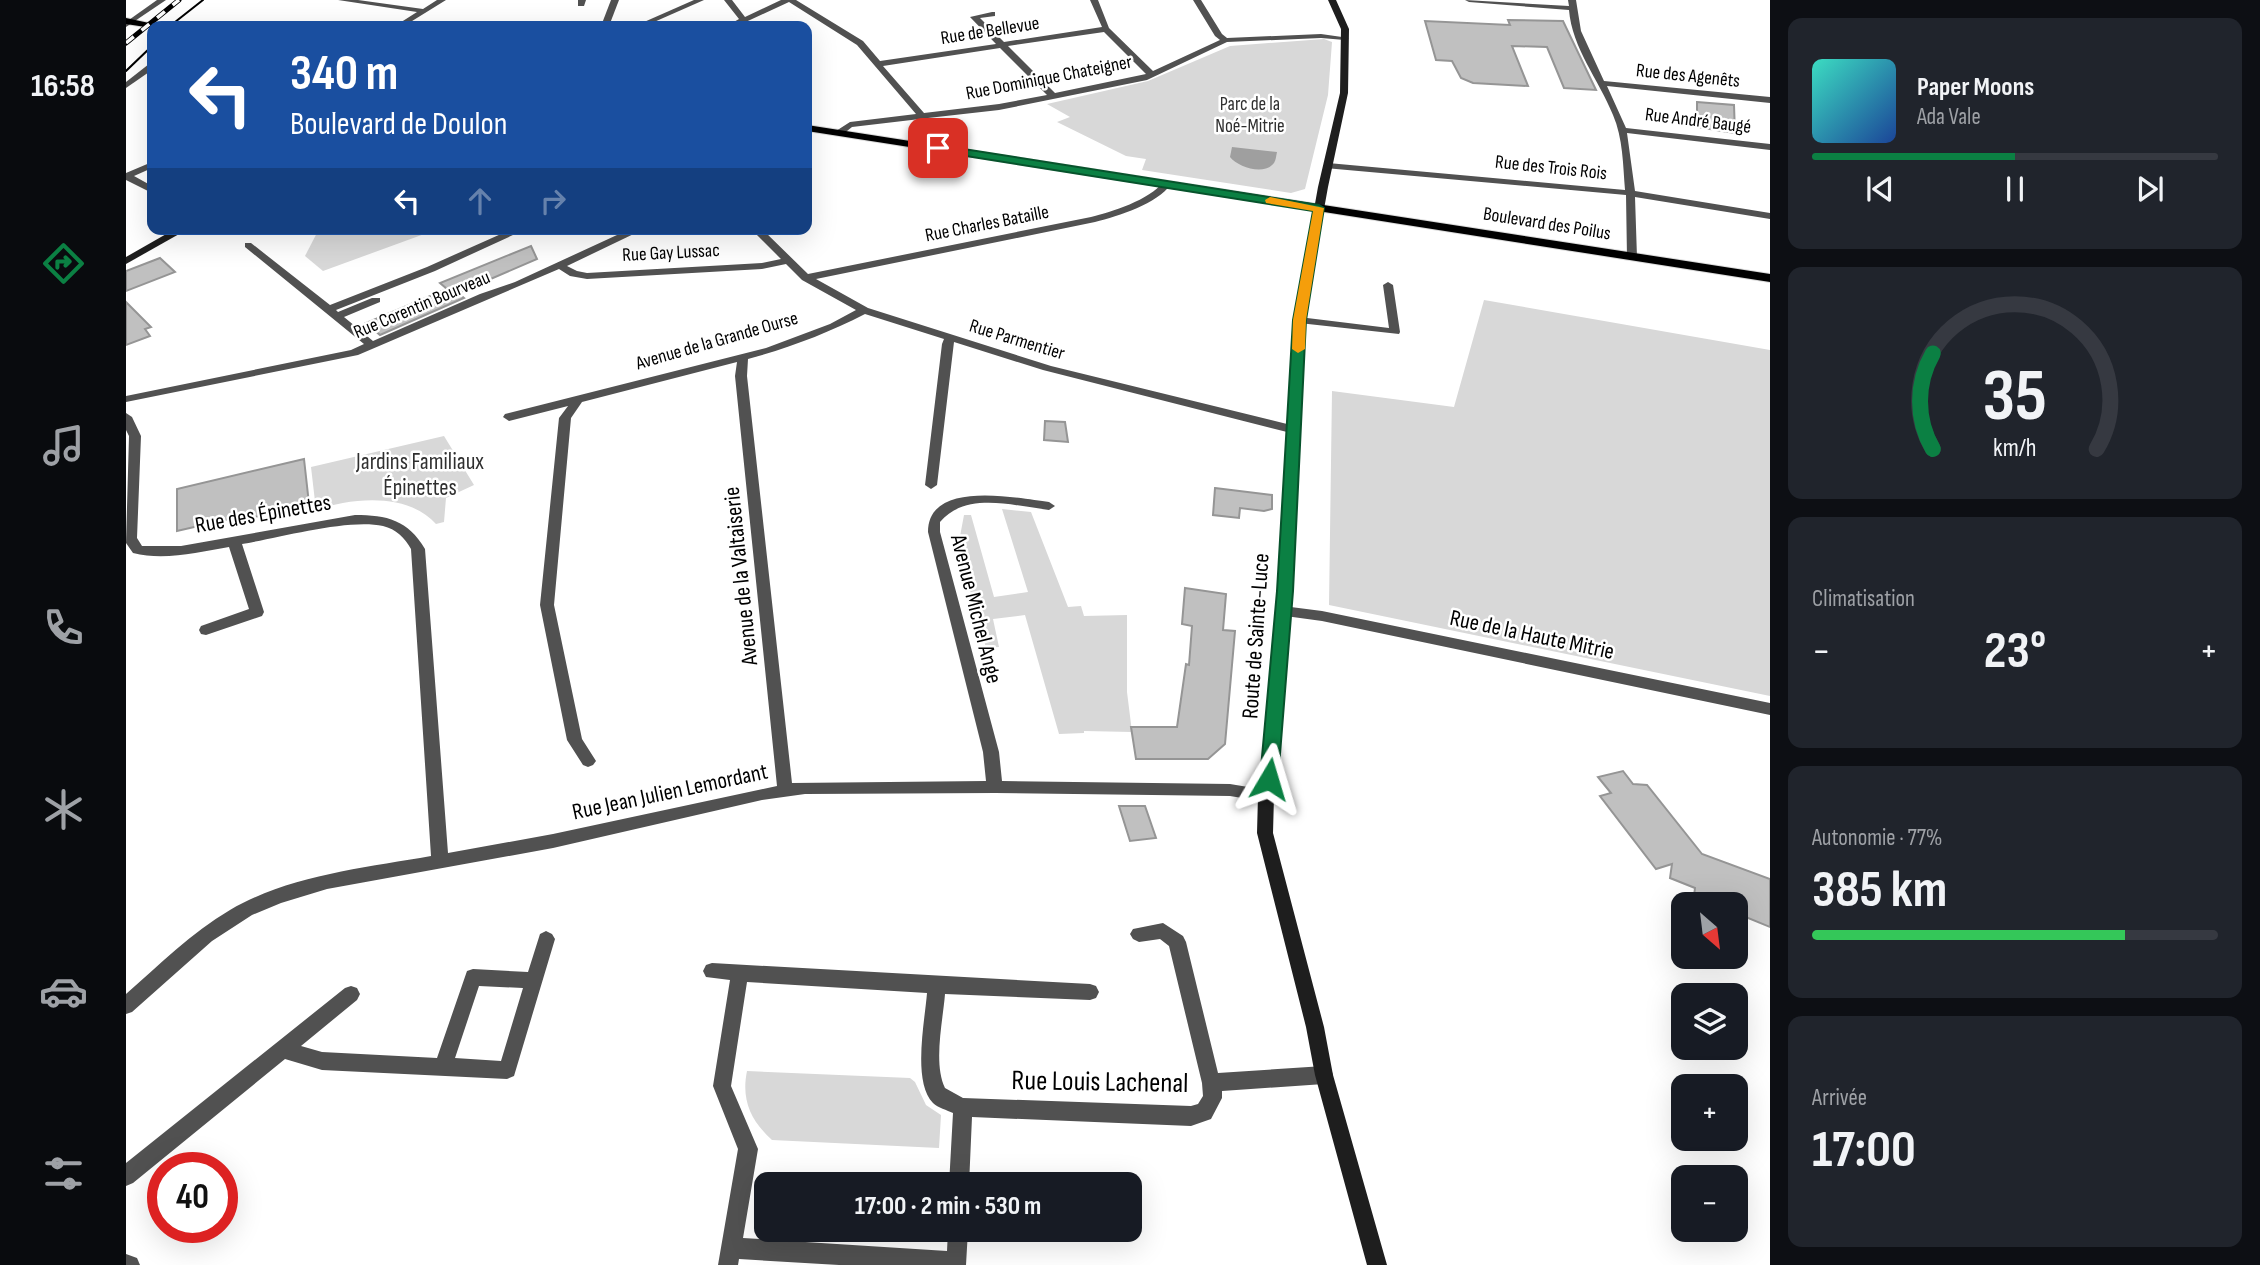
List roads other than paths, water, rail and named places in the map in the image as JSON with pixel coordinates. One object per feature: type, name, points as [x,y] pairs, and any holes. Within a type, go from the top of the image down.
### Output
[{"type":"main road","points":[[128,23],[147,25]]},
{"type":"main road","name":"Boulevard des Poilus","points":[[812,129],[1770,278]]},
{"type":"street","points":[[128,23],[162,0]]},
{"type":"street","points":[[342,0],[425,11]]},
{"type":"street","points":[[408,21],[442,0]]},
{"type":"street","points":[[606,21],[615,0]]},
{"type":"street","points":[[652,21],[700,0]]},
{"type":"street","points":[[728,0],[742,18]]},
{"type":"street","points":[[742,21],[789,0],[860,43],[941,139],[938,148]]},
{"type":"street","points":[[1094,0],[1106,29],[1152,74]]},
{"type":"street","points":[[1197,0],[1219,36],[1226,40]]},
{"type":"street","name":"Route de Sainte-Luce","points":[[1332,0],[1345,29],[1344,93],[1319,208],[1300,320],[1283,611],[1265,833],[1315,1027],[1324,1075],[1377,1265]]},
{"type":"street","points":[[1469,0],[1572,4],[1572,20],[1622,130],[1632,257]]},
{"type":"street","points":[[992,14],[974,17],[1055,97]]},
{"type":"street","name":"Rue de Bellevue","points":[[878,64],[1106,29]]},
{"type":"street","name":"Rue Dominique Chateigner","points":[[839,133],[850,125],[1055,97],[1152,74],[1226,40],[1321,36],[1345,38]]},
{"type":"street","points":[[126,86],[147,70]]},
{"type":"street","name":"Rue des Agenêts","points":[[1602,83],[1770,100]]},
{"type":"street","name":"Rue André Baugé","points":[[1622,130],[1770,147]]},
{"type":"street","name":"Rue des Trois Rois","points":[[1328,166],[1629,193],[1770,216]]},
{"type":"street","points":[[127,176],[147,167]]},
{"type":"street","points":[[127,176],[147,187]]},
{"type":"street","name":"Rue Charles Bataille","points":[[806,278],[1103,217],[1161,191],[1166,184]]},
{"type":"street","points":[[126,261],[172,235]]},
{"type":"street","points":[[334,312],[412,284],[421,273],[507,235]]},
{"type":"street","name":"Rue Parmentier","points":[[762,235],[806,278],[864,310],[1047,369],[1295,430]]},
{"type":"street","name":"Rue Corentin Bourveau","points":[[126,399],[354,353],[625,236]]},
{"type":"street","points":[[248,245],[372,345]]},
{"type":"street","name":"Rue Gay Lussac","points":[[559,265],[574,274],[587,276],[762,266],[787,261]]},
{"type":"street","points":[[1300,320],[1395,332],[1388,285]]},
{"type":"street","name":"Avenue de la Grande Ourse","points":[[509,417],[743,357],[834,326],[864,310]]},
{"type":"street","points":[[931,485],[947,344],[950,338]]},
{"type":"street","name":"Avenue de la Valtaiserie","points":[[743,357],[741,376],[785,790]]},
{"type":"street","points":[[578,400],[565,418],[547,604],[575,740],[588,761]]},
{"type":"street","name":"Rue des Épinettes","points":[[126,417],[135,436],[130,524],[132,545],[147,552],[161,552],[355,519],[372,519],[395,524],[414,540],[418,549],[440,862]]},
{"type":"street","name":"Avenue Michel Ange","points":[[995,787],[991,752],[934,532],[934,521],[945,508],[972,499],[1049,506]]},
{"type":"street","points":[[206,630],[257,612],[236,551],[235,540]]},
{"type":"street","name":"Rue de la Haute Mitrie","points":[[1283,611],[1349,621],[1770,709]]},
{"type":"street","name":"Rue Jean Julien Lemordant","points":[[126,1006],[214,931],[258,904],[314,885],[619,828],[785,790],[823,787],[995,787],[1237,791],[1266,796]]},
{"type":"street","name":"Rue Louis Lachenal","points":[[962,1107],[1191,1116],[1204,1112],[1213,1098],[1177,942],[1163,931],[1139,934]]},
{"type":"street","points":[[283,1049],[322,1061],[507,1070],[546,939]]},
{"type":"street","points":[[712,971],[1090,992]]},
{"type":"street","points":[[740,973],[722,1086],[726,1105],[745,1135],[748,1149],[730,1256],[956,1264],[957,1242]]},
{"type":"street","points":[[443,1067],[473,977],[534,981]]},
{"type":"street","points":[[937,985],[930,1079],[936,1094],[951,1104],[962,1107],[960,1172]]},
{"type":"street","points":[[126,1176],[351,993]]},
{"type":"street","name":"Rue Louis Lachenal","points":[[1210,1083],[1324,1075]]},
{"type":"tram line","points":[[176,21],[203,0]]},
{"type":"tram line","points":[[126,71],[147,51]]},
{"type":"railway","points":[[153,21],[179,0]]},
{"type":"railway","points":[[126,43],[147,26]]},
{"type":"park label","name":"Parc de la Noé-Mitrie","points":[[1250,115]]},
{"type":"park label","name":"Jardins Familiaux Épinettes","points":[[420,475]]}]
